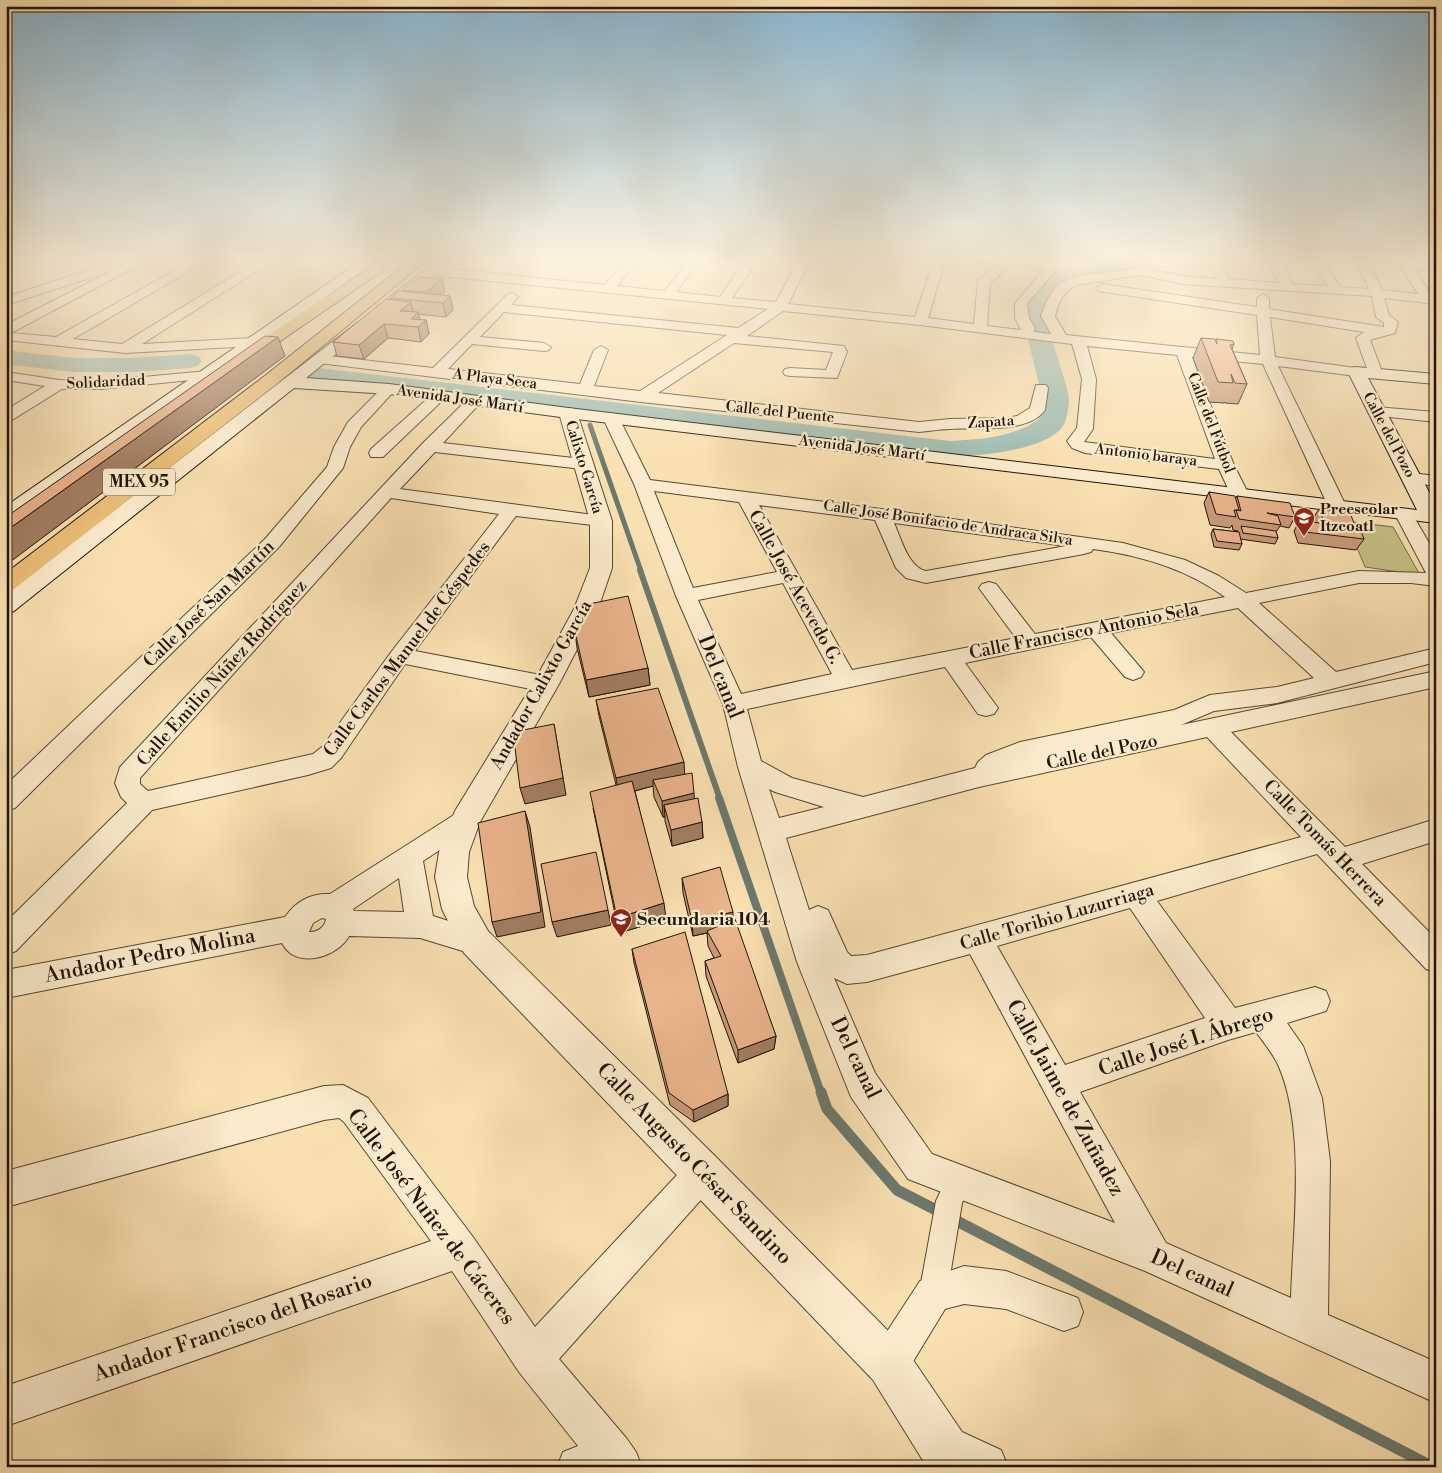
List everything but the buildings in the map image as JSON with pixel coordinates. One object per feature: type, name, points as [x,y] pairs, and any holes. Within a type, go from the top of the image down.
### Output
[{"type":"main road","points":[[6,516],[273,328]]},
{"type":"main road","name":"MEX 95","points":[[6,528],[217,377],[290,328]]},
{"type":"main road","name":"MEX 95","points":[[6,584],[336,328]]},
{"type":"main road","points":[[6,606],[360,328]]},
{"type":"main road","points":[[1356,372],[1436,379]]},
{"type":"main road","name":"Calle del Pozo","points":[[1356,372],[1435,520]]},
{"type":"main road","name":"Avenida José Martí","points":[[290,383],[332,384],[390,389],[568,413],[1404,514],[1435,520]]},
{"type":"main road","name":"Calixto García","points":[[568,413],[582,464],[601,521]]},
{"type":"main road","name":"Andador Calixto García","points":[[451,877],[454,852],[466,820],[546,684],[586,609],[601,568],[601,521]]},
{"type":"main road","name":"Calle Augusto César Sandino","points":[[451,877],[458,909],[476,942],[889,1364],[960,1461]]},
{"type":"street","points":[[58,342],[83,328]]},
{"type":"street","points":[[125,349],[159,328]]},
{"type":"street","points":[[437,372],[481,328]]},
{"type":"street","points":[[668,328],[839,349],[840,352],[832,375],[790,372]]},
{"type":"street","points":[[641,397],[750,328]]},
{"type":"street","points":[[971,328],[1268,360],[1356,372]]},
{"type":"street","points":[[1027,335],[1028,328]]},
{"type":"street","points":[[1052,328],[1056,338]]},
{"type":"street","points":[[1265,328],[1268,360],[1337,506]]},
{"type":"street","points":[[1364,328],[1384,332]]},
{"type":"street","points":[[1376,374],[1363,338],[1374,333],[1390,330],[1390,328]]},
{"type":"street","name":"Solidaridad","points":[[6,336],[125,349],[253,342]]},
{"type":"street","points":[[469,340],[544,347]]},
{"type":"street","name":"Antonio baraya","points":[[1078,340],[1089,379],[1086,422],[1084,429],[1075,441],[1078,445],[1086,448],[1226,465]]},
{"type":"street","points":[[585,390],[602,350]]},
{"type":"street","name":"Calle del Fútbol","points":[[1183,351],[1226,465],[1240,494]]},
{"type":"street","name":"A Playa Seca","points":[[319,360],[437,372],[641,397]]},
{"type":"street","name":"Solidaridad","points":[[6,376],[59,384],[100,385],[207,375]]},
{"type":"street","points":[[6,417],[59,384]]},
{"type":"street","name":"Zapata","points":[[919,427],[950,424],[1006,423],[1023,419],[1037,410],[1041,388]]},
{"type":"street","name":"Calle José San Martín","points":[[6,801],[272,542],[334,468],[342,447],[354,425],[390,389]]},
{"type":"street","points":[[377,453],[440,396]]},
{"type":"street","name":"Calle del Puente","points":[[641,397],[919,427]]},
{"type":"street","name":"Calle Emilio Núñez Rodríguez","points":[[144,802],[128,790],[126,781],[129,774],[429,446],[474,401]]},
{"type":"street","points":[[1376,412],[1436,417]]},
{"type":"street","name":"Del canal","points":[[611,418],[643,484],[686,596],[734,704],[750,767],[812,962],[864,1085],[920,1167],[954,1191],[1154,1256],[1436,1382]]},
{"type":"street","points":[[429,446],[582,464]]},
{"type":"street","points":[[1412,478],[1436,481]]},
{"type":"street","name":"Calle José Bonifacio de Andraca Silva","points":[[643,484],[1105,545],[1165,558],[1215,582],[1242,600],[1331,681]]},
{"type":"street","points":[[387,492],[601,521]]},
{"type":"street","name":"Calle José Acevedo G.","points":[[745,496],[787,576],[846,679]]},
{"type":"street","name":"Calle Carlos Manuel de Céspedes","points":[[144,802],[308,766],[322,761],[332,752],[400,656],[511,510]]},
{"type":"street","points":[[881,514],[903,564],[913,574],[926,576],[1105,545]]},
{"type":"street","points":[[1404,514],[1436,573]]},
{"type":"street","points":[[686,596],[787,576]]},
{"type":"street","name":"Calle Francisco Antonio Sela","points":[[734,704],[846,679],[1359,577],[1410,577],[1436,580]]},
{"type":"street","points":[[989,588],[1030,642]]},
{"type":"street","points":[[1096,629],[1133,672]]},
{"type":"street","points":[[979,777],[995,762],[1020,751],[1179,716],[1210,703],[1277,695],[1436,655]]},
{"type":"street","points":[[400,656],[546,684]]},
{"type":"street","points":[[950,658],[986,708]]},
{"type":"street","name":"Calle del Pozo","points":[[770,832],[979,777],[1436,679]]},
{"type":"street","name":"Calle Tomás Herrera","points":[[1213,728],[1436,958]]},
{"type":"street","points":[[750,767],[784,785],[861,807]]},
{"type":"street","points":[[6,942],[144,802]]},
{"type":"street","points":[[338,915],[409,856],[466,820]]},
{"type":"street","name":"Calle Toribio Luzurriaga","points":[[818,919],[833,956],[841,966],[849,971],[882,966],[1136,894],[1436,830]]},
{"type":"street","points":[[409,856],[420,925]]},
{"type":"street","points":[[1136,894],[1228,1026]]},
{"type":"street","name":"Andador Pedro Molina","points":[[6,984],[294,928],[303,914],[319,906],[338,915]]},
{"type":"street","points":[[338,915],[420,925],[476,942]]},
{"type":"street","name":"Calle Jaime de Zuñadez","points":[[977,939],[1154,1256]]},
{"type":"street","name":"Calle José I. Ábrego","points":[[1058,1084],[1228,1026],[1315,1001]]},
{"type":"street","points":[[1263,1016],[1292,1057],[1306,1098],[1313,1161],[1309,1326]]},
{"type":"street","name":"Calle José Nuñez de Cáceres","points":[[6,1189],[324,1102],[343,1101],[356,1110],[460,1250],[604,1463]]},
{"type":"street","points":[[533,1358],[703,1172]]},
{"type":"street","points":[[889,1364],[933,1294],[940,1247],[954,1191]]},
{"type":"street","name":"Andador Francisco del Rosario","points":[[6,1406],[460,1250]]},
{"type":"street","points":[[933,1294],[964,1285],[1006,1290],[1064,1312]]},
{"type":"shaded area","points":[[1346,521],[1393,527],[1420,575],[1365,567]]},
{"type":"waterway","points":[[310,374],[950,449],[991,446],[1016,441],[1040,431],[1052,422],[1056,399],[1040,340]]},
{"type":"waterway","points":[[6,357],[73,365],[133,365],[190,361]]},
{"type":"waterway","points":[[590,425],[641,571]]},
{"type":"waterway","points":[[640,570],[720,799]]},
{"type":"waterway","points":[[719,798],[821,1093]]},
{"type":"waterway","points":[[821,1092],[827,1109],[897,1190],[942,1213]]},
{"type":"waterway","points":[[951,1218],[1433,1467]]},
{"type":"place","name":"Preescolar Itzcoatl","points":[[1304,537]]},
{"type":"place","name":"Secundaria 104","points":[[621,938]]}]
